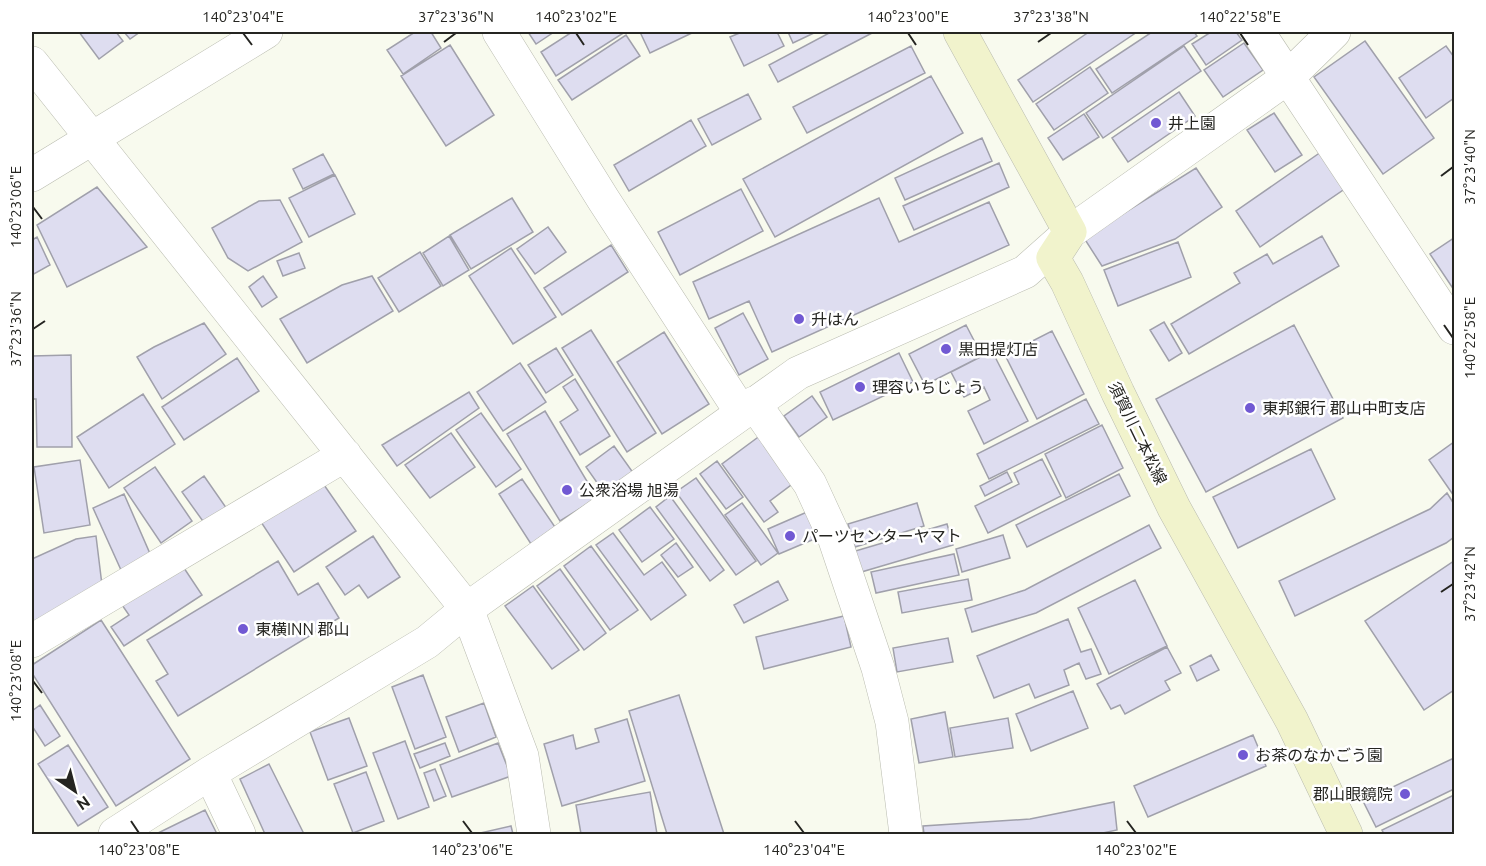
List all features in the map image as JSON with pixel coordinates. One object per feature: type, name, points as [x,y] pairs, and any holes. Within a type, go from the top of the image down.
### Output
[{"type":"main road","points":[[960,32],[1070,232]]},
{"type":"main road","name":"須賀川二本松線","points":[[1070,232],[1053,258],[1077,302],[1174,508],[1292,720],[1346,834]]},
{"type":"street","points":[[32,175],[266,32]]},
{"type":"street","points":[[499,32],[603,199],[748,408],[810,484],[833,534],[878,668],[892,722],[906,834]]},
{"type":"street","points":[[1258,32],[1455,328]]},
{"type":"street","points":[[115,834],[210,773],[427,642],[467,609],[798,374],[1025,272],[1070,232],[1287,78],[1334,32]]},
{"type":"street","points":[[32,63],[467,609],[522,756],[534,834]]},
{"type":"street","points":[[32,641],[345,455]]},
{"type":"street","points":[[210,773],[239,834]]},
{"type":"building","points":[[79,32],[116,32],[123,41],[99,59]]},
{"type":"building","points":[[124,32],[140,32],[130,39]]},
{"type":"building","points":[[415,32],[431,32],[441,48],[403,74],[387,50]]},
{"type":"building","points":[[528,32],[554,32],[536,44]]},
{"type":"building","points":[[572,32],[625,32],[556,76],[541,52]]},
{"type":"building","points":[[640,32],[694,32],[650,53]]},
{"type":"building","points":[[742,32],[777,32],[784,46],[744,66],[730,37]]},
{"type":"building","points":[[788,32],[816,32],[793,43]]},
{"type":"building","points":[[831,32],[874,32],[778,82],[769,65]]},
{"type":"building","points":[[1089,32],[1137,32],[1033,102],[1018,80]]},
{"type":"building","points":[[1152,32],[1194,32],[1197,36],[1112,93],[1096,69]]},
{"type":"building","points":[[1211,32],[1236,32],[1242,40],[1206,65],[1192,44]]},
{"type":"building","points":[[626,35],[640,56],[572,100],[558,80]]},
{"type":"building","points":[[1365,41],[1434,138],[1383,174],[1314,77]]},
{"type":"building","points":[[1244,43],[1263,70],[1223,97],[1204,70]]},
{"type":"building","points":[[450,45],[494,115],[446,146],[401,76]]},
{"type":"building","points":[[911,46],[925,73],[807,133],[793,107]]},
{"type":"building","points":[[1184,46],[1201,71],[1103,138],[1086,113]]},
{"type":"building","points":[[1446,46],[1454,57],[1454,98],[1426,118],[1399,78]]},
{"type":"building","points":[[1090,67],[1108,93],[1054,130],[1036,104]]},
{"type":"building","points":[[931,76],[963,133],[775,237],[743,179]]},
{"type":"building","points":[[1179,92],[1195,116],[1128,162],[1112,138]]},
{"type":"building","points":[[748,94],[761,119],[712,145],[698,119]]},
{"type":"building","points":[[1274,113],[1302,155],[1275,172],[1247,130]]},
{"type":"building","points":[[1084,114],[1099,137],[1063,160],[1048,138]]},
{"type":"building","points":[[691,120],[706,146],[629,191],[614,165]]},
{"type":"building","points":[[982,138],[992,161],[905,200],[895,178]]},
{"type":"building","points":[[1321,152],[1346,188],[1260,247],[1236,211]]},
{"type":"building","points":[[323,154],[334,174],[303,189],[293,169]]},
{"type":"building","points":[[999,163],[1009,187],[914,230],[903,206]]},
{"type":"building","points":[[1196,168],[1222,207],[1175,239],[1102,266],[1084,238]]},
{"type":"building","points":[[335,175],[355,214],[309,237],[289,198]]},
{"type":"building","points":[[97,187],[147,247],[67,287],[37,225]]},
{"type":"building","points":[[741,189],[763,231],[680,275],[658,232]]},
{"type":"building","points":[[512,198],[533,232],[471,269],[450,235]]},
{"type":"building","points":[[879,198],[899,242],[989,202],[1009,245],[772,352],[749,301],[709,319],[693,282]]},
{"type":"building","points":[[280,200],[302,242],[248,271],[228,258],[212,228],[259,201]]},
{"type":"building","points":[[548,227],[566,252],[535,274],[517,249]]},
{"type":"building","points":[[449,236],[469,270],[443,286],[423,253]]},
{"type":"building","points":[[1322,236],[1339,266],[1189,354],[1171,324],[1240,283],[1234,273],[1267,254],[1273,264]]},
{"type":"building","points":[[37,237],[50,265],[32,275],[32,240]]},
{"type":"building","points":[[1454,238],[1454,290],[1430,254]]},
{"type":"building","points":[[1178,242],[1191,277],[1118,306],[1104,270]]},
{"type":"building","points":[[611,245],[628,272],[562,315],[544,288]]},
{"type":"building","points":[[511,248],[556,317],[513,344],[469,276]]},
{"type":"building","points":[[420,252],[441,286],[399,312],[378,278]]},
{"type":"building","points":[[299,253],[305,268],[283,276],[277,261]]},
{"type":"building","points":[[263,276],[277,297],[262,307],[249,287]]},
{"type":"building","points":[[372,276],[393,311],[307,363],[280,319],[342,285]]},
{"type":"building","points":[[743,313],[768,359],[739,375],[715,328]]},
{"type":"building","points":[[1164,322],[1182,353],[1169,361],[1150,330]]},
{"type":"building","points":[[204,323],[226,354],[162,399],[137,357]]},
{"type":"building","points":[[966,325],[982,356],[925,385],[909,354]]},
{"type":"building","name":"東邦銀行 郡山中町支店","points":[[1294,325],[1343,418],[1206,492],[1156,399]]},
{"type":"building","points":[[591,330],[656,433],[627,452],[562,348]]},
{"type":"building","points":[[1052,331],[1084,394],[1037,419],[1005,355]]},
{"type":"building","points":[[664,332],[709,404],[662,434],[617,362]]},
{"type":"building","points":[[556,348],[573,375],[546,393],[528,365]]},
{"type":"building","points":[[992,351],[1028,421],[984,444],[968,411],[990,400],[984,387],[964,397],[951,372]]},
{"type":"building","points":[[899,353],[913,382],[833,420],[820,392]]},
{"type":"building","points":[[71,355],[72,447],[37,447],[36,399],[32,399],[32,356]]},
{"type":"building","points":[[237,358],[259,391],[184,440],[162,407]]},
{"type":"building","points":[[520,363],[546,402],[503,431],[477,392]]},
{"type":"building","points":[[575,379],[610,436],[580,455],[560,422],[578,410],[563,387]]},
{"type":"building","points":[[469,392],[479,408],[397,466],[382,445]]},
{"type":"building","points":[[143,394],[175,444],[109,488],[77,437]]},
{"type":"building","points":[[812,396],[827,417],[799,437],[784,416]]},
{"type":"building","points":[[1086,399],[1099,424],[989,479],[977,454]]},
{"type":"building","points":[[545,411],[597,498],[560,521],[507,434]]},
{"type":"building","points":[[481,413],[521,469],[496,487],[456,430]]},
{"type":"building","points":[[1102,425],[1123,468],[1066,498],[1045,454]]},
{"type":"building","points":[[451,433],[475,467],[430,498],[405,465]]},
{"type":"building","points":[[761,435],[795,482],[770,501],[778,512],[764,522],[722,464]]},
{"type":"building","points":[[1454,442],[1454,496],[1429,460]]},
{"type":"building","points":[[614,446],[634,474],[605,494],[586,467]]},
{"type":"building","points":[[1311,449],[1335,499],[1238,548],[1213,497]]},
{"type":"building","points":[[1042,459],[1061,496],[988,533],[975,506],[1019,484],[1014,473]]},
{"type":"building","points":[[80,460],[90,525],[44,533],[34,467]]},
{"type":"building","points":[[717,461],[743,497],[726,509],[700,474]]},
{"type":"building","points":[[155,467],[192,521],[161,543],[124,488]]},
{"type":"building","points":[[1007,472],[1012,482],[985,496],[980,486]]},
{"type":"building","points":[[1119,474],[1130,496],[1027,547],[1016,525]]},
{"type":"building","points":[[204,476],[227,509],[205,524],[182,492]]},
{"type":"building","points":[[696,478],[756,561],[736,575],[676,492]]},
{"type":"building","points":[[522,479],[555,527],[531,544],[499,494]]},
{"type":"building","points":[[322,482],[356,531],[294,572],[261,522]]},
{"type":"building","points":[[1447,493],[1454,504],[1454,537],[1446,543],[1295,616],[1279,581],[1430,509]]},
{"type":"building","points":[[124,494],[151,556],[121,570],[93,508]]},
{"type":"building","points":[[670,496],[724,570],[710,581],[656,507]]},
{"type":"building","points":[[742,503],[778,553],[761,565],[725,515]]},
{"type":"building","points":[[917,503],[924,526],[855,547],[848,524]]},
{"type":"building","points":[[650,507],[674,539],[642,562],[619,530]]},
{"type":"building","points":[[807,512],[819,537],[779,554],[768,529]]},
{"type":"building","points":[[947,524],[953,545],[858,573],[852,552]]},
{"type":"building","points":[[1149,525],[1161,548],[1036,613],[972,632],[965,609],[1025,590]]},
{"type":"building","points":[[613,533],[644,575],[662,562],[686,595],[651,620],[596,545]]},
{"type":"building","points":[[1003,535],[1010,558],[962,572],[956,549]]},
{"type":"building","points":[[96,536],[102,585],[32,624],[32,559],[76,539]]},
{"type":"building","points":[[373,536],[400,577],[368,598],[359,585],[345,595],[326,567]]},
{"type":"building","points":[[676,543],[693,567],[678,577],[661,555]]},
{"type":"building","points":[[591,546],[638,610],[610,630],[564,566]]},
{"type":"building","points":[[954,554],[959,575],[876,593],[871,572]]},
{"type":"building","name":"東横INN 郡山","points":[[278,561],[298,595],[318,583],[339,618],[178,716],[156,681],[168,674],[147,640]]},
{"type":"building","points":[[1454,561],[1454,690],[1424,710],[1365,621]]},
{"type":"building","points":[[180,562],[202,595],[124,646],[111,627],[129,615],[120,602]]},
{"type":"building","points":[[560,569],[606,633],[584,650],[537,586]]},
{"type":"building","points":[[968,579],[972,600],[902,613],[898,592]]},
{"type":"building","points":[[1135,580],[1167,646],[1109,674],[1078,608]]},
{"type":"building","points":[[778,581],[788,600],[744,623],[734,605]]},
{"type":"building","points":[[533,586],[579,650],[552,669],[505,606]]},
{"type":"building","points":[[844,616],[851,647],[764,669],[756,637]]},
{"type":"building","points":[[1068,619],[1081,652],[1091,649],[1101,674],[1086,679],[1079,663],[1064,670],[1069,685],[1035,698],[1029,684],[994,698],[977,656]]},
{"type":"building","points":[[101,620],[190,759],[116,806],[32,673],[32,665]]},
{"type":"building","points":[[948,638],[953,662],[897,672],[893,648]]},
{"type":"building","points":[[1167,647],[1181,673],[1165,681],[1170,690],[1125,714],[1120,705],[1111,709],[1097,684]]},
{"type":"building","points":[[1211,655],[1219,670],[1197,681],[1190,666]]},
{"type":"building","points":[[423,675],[446,737],[415,749],[392,687]]},
{"type":"building","points":[[1073,691],[1088,728],[1031,751],[1016,714]]},
{"type":"building","points":[[679,695],[724,834],[667,834],[629,711]]},
{"type":"building","points":[[484,703],[496,737],[459,752],[446,717]]},
{"type":"building","points":[[40,705],[60,736],[45,746],[32,726],[32,711]]},
{"type":"building","points":[[945,712],[953,757],[919,763],[911,719]]},
{"type":"building","points":[[349,718],[367,766],[328,780],[310,732]]},
{"type":"building","points":[[1008,718],[1013,748],[955,757],[950,728]]},
{"type":"building","points":[[627,719],[645,781],[562,806],[544,744],[573,735],[576,749],[599,742],[595,729]]},
{"type":"building","points":[[1253,735],[1266,766],[1148,817],[1134,786]]},
{"type":"building","points":[[405,741],[429,807],[398,819],[373,753]]},
{"type":"building","points":[[445,743],[450,756],[420,768],[414,754]]},
{"type":"building","points":[[498,743],[511,776],[452,797],[440,765]]},
{"type":"building","points":[[68,745],[108,807],[78,826],[38,764]]},
{"type":"building","points":[[1454,758],[1454,789],[1376,827],[1363,801]]},
{"type":"building","points":[[269,764],[304,834],[265,834],[240,779]]},
{"type":"building","points":[[435,769],[446,796],[434,801],[424,773]]},
{"type":"building","points":[[366,772],[384,821],[353,833],[334,784]]},
{"type":"building","points":[[650,792],[657,834],[581,834],[576,805]]},
{"type":"building","points":[[1454,795],[1454,834],[1384,834],[1382,830]]},
{"type":"building","points":[[1114,802],[1117,830],[1098,834],[924,834],[923,826],[1030,819]]},
{"type":"building","points":[[205,810],[217,834],[156,834]]},
{"type":"building","points":[[511,826],[513,834],[476,834]]},
{"type":"place","name":"井上園","points":[[1156,123]]},
{"type":"place","name":"升はん","points":[[799,319]]},
{"type":"place","name":"黒田提灯店","points":[[946,349]]},
{"type":"place","name":"理容いちじょう","points":[[860,387]]},
{"type":"place","name":"東邦銀行 郡山中町支店","points":[[1250,408]]},
{"type":"place","name":"公衆浴場 旭湯","points":[[567,490]]},
{"type":"place","name":"パーツセンターヤマト","points":[[790,536]]},
{"type":"place","name":"東横INN 郡山","points":[[243,629]]},
{"type":"place","name":"お茶のなかごう園","points":[[1243,755]]},
{"type":"place","name":"郡山眼鏡院","points":[[1405,794]]}]
